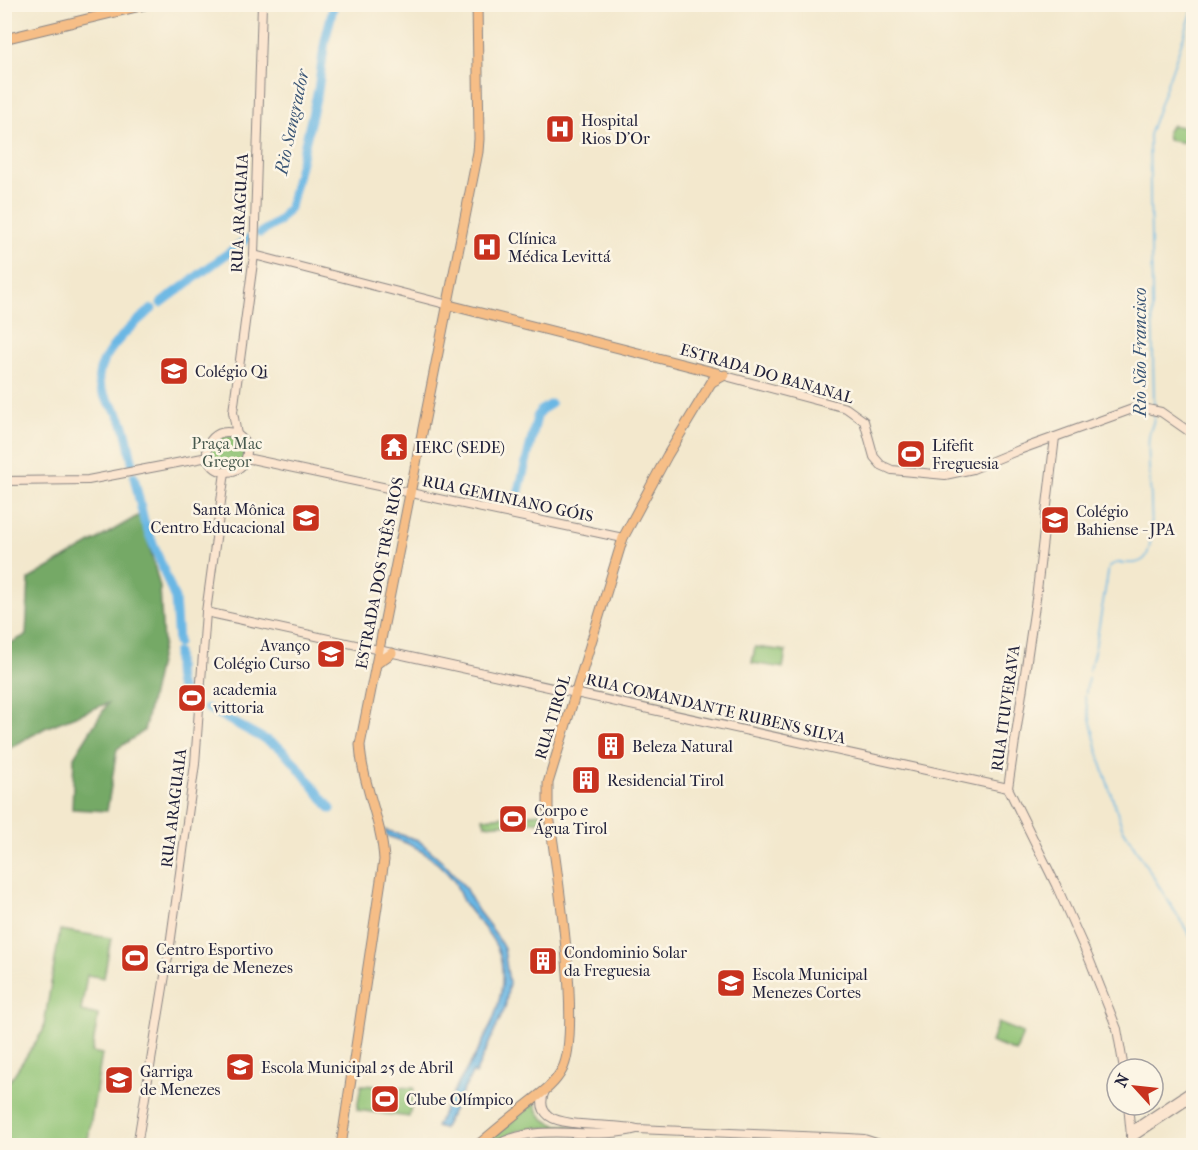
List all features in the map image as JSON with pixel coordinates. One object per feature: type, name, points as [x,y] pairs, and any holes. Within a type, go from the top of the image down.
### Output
[{"type":"main road","points":[[4,39],[150,4]]},
{"type":"main road","name":"ESTRADA DOS TRÊS RIOS","points":[[341,1146],[383,871],[382,842],[364,773],[360,745],[449,305],[480,139],[477,4]]},
{"type":"main road","name":"ESTRADA DO BANANAL","points":[[449,305],[694,367],[718,377]]},
{"type":"main road","points":[[694,367],[705,377],[706,391]]},
{"type":"main road","name":"RUA TIROL","points":[[477,1146],[545,1091],[563,1068],[569,1049],[567,975],[548,794],[551,771],[622,538],[667,456],[706,391],[718,377]]},
{"type":"main road","points":[[376,664],[392,653]]},
{"type":"street","name":"RUA ARAGUAIA","points":[[237,435],[233,412],[254,255],[261,4]]},
{"type":"street","name":"ESTRADA DO BANANAL","points":[[254,255],[449,305]]},
{"type":"street","points":[[429,300],[446,319]]},
{"type":"street","name":"ESTRADA DO BANANAL","points":[[718,377],[846,408],[854,412],[864,421],[874,457],[882,465],[892,470],[927,474],[959,473],[1132,408],[1155,410],[1194,435]]},
{"type":"street","name":"RUA ARAGUAIA","points":[[222,433],[233,412]]},
{"type":"street","points":[[222,433],[237,435],[246,445],[246,459],[238,469],[225,472],[213,467],[207,457],[210,443],[222,433]]},
{"type":"street","name":"RUA ITUVERAVA","points":[[1055,437],[1036,599],[1008,788],[1056,885],[1090,961],[1117,1029],[1122,1057]]},
{"type":"street","points":[[4,481],[88,480],[207,457]]},
{"type":"street","name":"RUA GEMINIANO GÓIS","points":[[246,459],[622,538]]},
{"type":"street","name":"RUA ARAGUAIA","points":[[137,1146],[171,945],[195,764],[206,612],[225,472]]},
{"type":"street","name":"RUA COMANDANTE RUBENS SILVA","points":[[206,612],[1008,788]]},
{"type":"street","points":[[1132,1138],[1194,1089]]},
{"type":"street","points":[[545,1091],[542,1107],[548,1116],[555,1120],[637,1129],[864,1139],[886,1146]]},
{"type":"street","points":[[1132,1138],[1194,1096]]},
{"type":"street","points":[[1129,1117],[1132,1138]]},
{"type":"street","points":[[495,1146],[525,1133],[606,1133],[637,1129]]},
{"type":"green space","points":[[1172,125],[1193,129],[1193,144],[1168,140],[1167,131]]},
{"type":"green space","name":"Praça Mac Gregor","points":[[227,435],[240,440],[245,453],[240,466],[227,471],[214,466],[209,453],[214,440]]},
{"type":"green space","points":[[141,514],[160,587],[163,644],[144,731],[117,749],[107,811],[72,809],[74,757],[108,703],[45,728],[5,751],[5,646],[26,635],[29,579]]},
{"type":"green space","points":[[755,647],[786,651],[783,668],[752,663]]},
{"type":"green space","name":"Corpo e Água Tirol","points":[[541,813],[542,821],[485,825],[483,818]]},
{"type":"green space","points":[[60,930],[111,938],[104,978],[87,975],[81,1011],[98,1015],[92,1052],[102,1054],[87,1145],[5,1145],[5,1088],[43,1031]]},
{"type":"green space","points":[[998,1023],[1023,1033],[1016,1052],[991,1042]]},
{"type":"green space","name":"Clube Olímpico","points":[[361,1085],[414,1088],[409,1117],[357,1110]]},
{"type":"green space","points":[[535,1102],[540,1114],[556,1125],[600,1127],[601,1130],[540,1128],[521,1130],[483,1146]]},
{"type":"water","points":[[385,830],[418,840],[442,861],[464,886],[504,949],[509,983],[505,1008],[475,1074],[473,1072],[443,1129],[436,1127],[456,1087],[481,1046],[495,1015],[500,998],[502,966],[495,943],[463,901],[455,883],[447,873],[424,853],[407,843],[387,836]]},
{"type":"waterway","name":"Rio Sangrador","points":[[260,233],[278,222],[290,207],[318,90],[325,41],[334,4]]},
{"type":"waterway","name":"Rio São Francisco","points":[[1154,406],[1149,135],[1194,7]]},
{"type":"waterway","name":"Rio Sangrador","points":[[161,303],[247,239]]},
{"type":"waterway","name":"Rio Sangrador","points":[[133,465],[123,424],[102,393],[99,373],[103,362],[117,342],[152,309]]},
{"type":"waterway","points":[[515,507],[537,417],[541,410],[551,404]]},
{"type":"waterway","name":"Rio São Francisco","points":[[1089,671],[1109,567],[1117,563],[1140,562],[1149,550],[1152,519],[1148,448],[1154,414]]},
{"type":"waterway","name":"Rio Sangrador","points":[[134,477],[144,521],[175,599],[178,643]]},
{"type":"waterway","name":"Rio Sangrador","points":[[177,653],[179,685],[192,699]]},
{"type":"waterway","name":"Rio São Francisco","points":[[1088,678],[1085,698],[1100,760],[1122,827],[1194,942]]},
{"type":"waterway","name":"Rio Sangrador","points":[[207,708],[279,747],[294,762],[331,809]]},
{"type":"place","name":"Hospital Rios D'Or","points":[[560,129]]},
{"type":"place","name":"Clínica Médica Levittá","points":[[487,247]]},
{"type":"place","name":"Colégio Qi","points":[[174,371]]},
{"type":"place","name":"IERC (SEDE)","points":[[394,447]]},
{"type":"place","name":"Lifefit Freguesia","points":[[911,454]]},
{"type":"place","name":"Santa Mônica Centro Educacional","points":[[306,518]]},
{"type":"place","name":"Colégio Bahiense - JPA","points":[[1055,520]]},
{"type":"place","name":"Avanço Colégio Curso","points":[[331,654]]},
{"type":"place","name":"academia vittoria","points":[[192,698]]},
{"type":"place","name":"Beleza Natural","points":[[611,746]]},
{"type":"place","name":"Residencial Tirol","points":[[586,780]]},
{"type":"place","name":"Corpo e Água Tirol","points":[[513,819]]},
{"type":"place","name":"Centro Esportivo Garriga de Menezes","points":[[135,958]]},
{"type":"place","name":"Condominio Solar da Freguesia","points":[[543,961]]},
{"type":"place","name":"Escola Municipal Menezes Cortes","points":[[731,983]]},
{"type":"place","name":"Escola Municipal 25 de Abril","points":[[240,1067]]},
{"type":"place","name":"Garriga de Menezes","points":[[119,1080]]},
{"type":"place","name":"Clube Olímpico","points":[[385,1099]]}]
